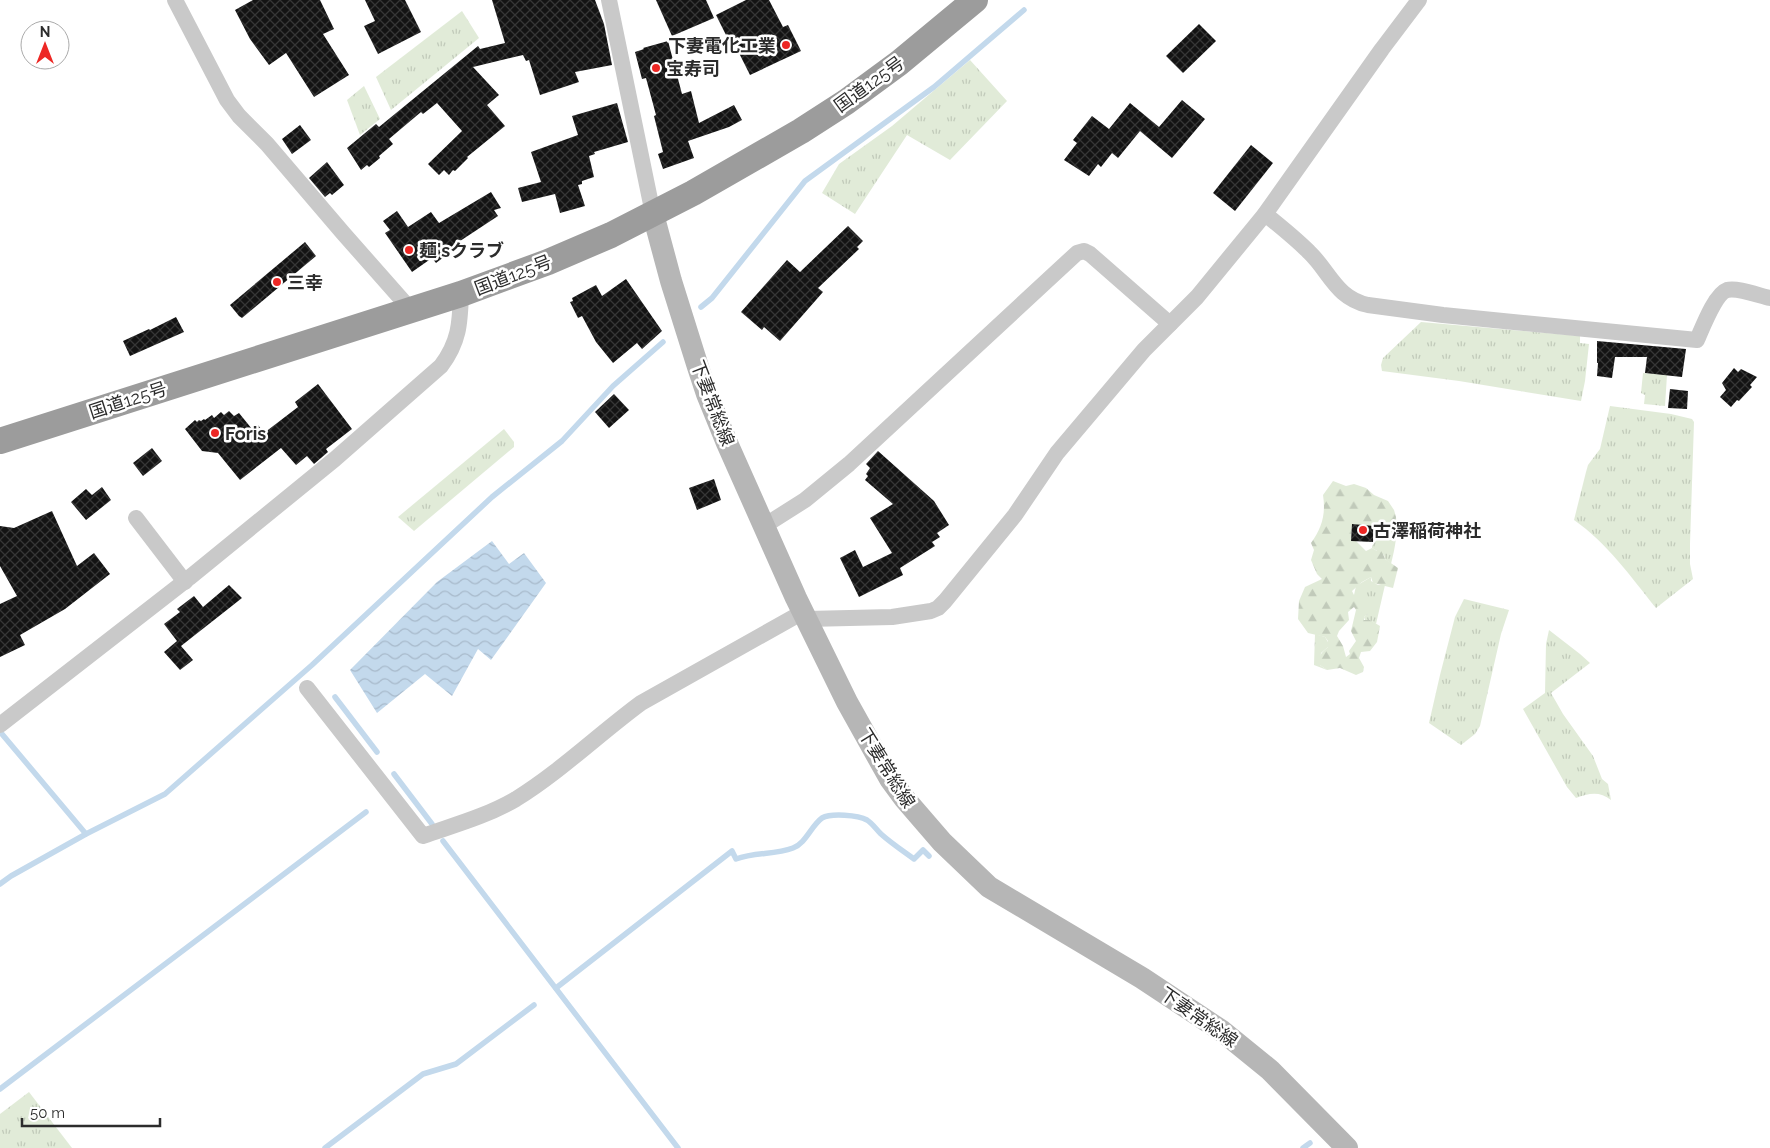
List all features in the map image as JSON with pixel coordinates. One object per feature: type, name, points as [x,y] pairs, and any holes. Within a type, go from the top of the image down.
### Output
[{"type":"highway","name":"国道125号","points":[[0,441],[461,294],[548,262],[611,235],[653,214],[801,131],[846,102],[899,62],[974,0]]},
{"type":"main road","name":"下妻常総線","points":[[653,214],[671,281],[707,394],[805,615],[847,702],[890,778],[920,818],[989,887],[1142,978],[1222,1031],[1270,1070],[1347,1148]]},
{"type":"street","points":[[175,0],[227,100],[239,116],[267,144],[343,234],[411,310]]},
{"type":"street","points":[[609,0],[653,214]]},
{"type":"street","points":[[307,688],[423,836],[461,823],[514,800],[553,775],[641,703],[805,615],[892,617],[931,611],[938,608],[1015,515],[1057,454],[1144,350],[1197,297],[1265,214],[1419,0]]},
{"type":"street","points":[[1265,214],[1311,253],[1337,287],[1348,298],[1368,304],[1443,315],[1697,340],[1716,300],[1727,290],[1738,290],[1770,298]]},
{"type":"street","points":[[764,526],[805,500],[849,464],[1077,253],[1084,251],[1090,254],[1170,324]]},
{"type":"street","points":[[0,725],[185,582],[334,459],[441,366],[452,351],[460,324],[461,294]]},
{"type":"street","points":[[136,518],[185,582]]},
{"type":"green space","points":[[462,11],[479,38],[391,110],[376,77]]},
{"type":"green space","points":[[970,60],[1007,101],[950,160],[907,135],[855,214],[822,193],[839,164],[892,126]]},
{"type":"green space","points":[[364,86],[380,119],[360,135],[347,100]]},
{"type":"green space","points":[[1421,322],[1580,336],[1580,343],[1589,344],[1581,401],[1459,381],[1382,371],[1383,358]]},
{"type":"green space","points":[[1643,373],[1667,375],[1665,406],[1644,404],[1645,395],[1641,393]]},
{"type":"green space","points":[[1610,406],[1671,414],[1692,419],[1694,422],[1690,544],[1690,564],[1693,579],[1656,608],[1608,550],[1574,520],[1588,465],[1600,449]]},
{"type":"green space","points":[[504,429],[514,442],[514,447],[414,531],[398,517]]},
{"type":"green space","points":[[1333,481],[1346,486],[1354,484],[1366,488],[1374,495],[1388,501],[1396,517],[1394,535],[1392,538],[1381,540],[1374,535],[1374,526],[1352,525],[1351,541],[1356,541],[1366,551],[1372,548],[1382,551],[1385,559],[1398,568],[1393,588],[1373,583],[1371,577],[1352,591],[1354,595],[1360,595],[1367,600],[1368,614],[1364,617],[1364,620],[1370,620],[1380,626],[1377,642],[1370,651],[1361,652],[1359,658],[1364,667],[1363,672],[1356,675],[1340,668],[1327,670],[1320,665],[1320,657],[1328,647],[1328,641],[1325,637],[1308,633],[1298,619],[1299,601],[1305,587],[1322,579],[1317,574],[1311,560],[1314,550],[1311,543],[1318,532],[1322,520],[1324,508],[1323,495]],"holes":[[[1354,607],[1356,610],[1351,631],[1356,641],[1349,651],[1350,654],[1346,657],[1343,646],[1337,636],[1349,620],[1348,612]]]},
{"type":"green space","points":[[1396,517],[1396,540],[1391,564],[1385,559],[1384,555],[1372,548],[1372,546],[1378,538],[1381,540],[1392,538]]},
{"type":"green space","points":[[1371,577],[1371,581],[1378,585],[1385,585],[1376,624],[1370,620],[1365,620],[1364,617],[1368,614],[1354,595],[1356,586]]},
{"type":"green space","points":[[1464,599],[1509,610],[1501,634],[1480,726],[1475,734],[1461,745],[1429,723],[1455,617]]},
{"type":"green space","points":[[1549,630],[1590,663],[1551,693],[1563,714],[1593,756],[1602,779],[1608,784],[1611,800],[1599,794],[1576,798],[1567,787],[1523,709],[1545,693],[1546,644]]},
{"type":"green space","points":[[1315,634],[1325,637],[1328,642],[1328,647],[1321,653],[1320,665],[1327,670],[1314,665]]},
{"type":"green space","points":[[29,1092],[72,1148],[0,1148],[0,1114]]},
{"type":"water","points":[[492,541],[509,564],[524,553],[546,583],[491,660],[478,649],[452,696],[425,674],[377,713],[350,670],[437,582]]},
{"type":"building","points":[[253,0],[320,0],[334,29],[323,34],[349,75],[314,97],[286,53],[269,65],[250,39],[235,10]]},
{"type":"building","points":[[365,0],[405,0],[421,32],[378,54],[364,26],[375,21]]},
{"type":"building","points":[[492,0],[595,0],[604,24],[612,65],[575,72],[579,82],[540,95],[529,60],[526,61],[523,55],[473,67],[499,95],[487,105],[505,126],[467,157],[455,171],[453,170],[449,175],[444,170],[439,175],[428,164],[462,131],[437,103],[423,114],[421,112],[389,139],[393,144],[369,167],[367,165],[361,170],[347,148],[376,124],[379,127],[478,46],[480,49],[505,43]]},
{"type":"building","points":[[656,0],[706,0],[714,18],[672,36]]},
{"type":"building","points":[[746,0],[769,0],[783,27],[788,25],[801,51],[750,75],[739,53],[736,55],[716,15]]},
{"type":"building","points":[[1199,24],[1216,41],[1183,73],[1166,56]]},
{"type":"building","points":[[668,41],[682,94],[691,91],[699,123],[734,105],[742,120],[729,127],[688,141],[694,158],[663,169],[658,154],[663,152],[654,116],[656,115],[646,78],[642,79],[635,52]]},
{"type":"building","points":[[1182,100],[1205,119],[1172,158],[1140,131],[1118,158],[1112,153],[1101,167],[1098,164],[1089,176],[1064,160],[1077,143],[1073,140],[1092,116],[1109,129],[1130,103],[1159,127]]},
{"type":"building","points":[[617,103],[628,142],[594,152],[595,154],[589,156],[594,177],[582,181],[582,184],[578,185],[585,206],[560,213],[555,194],[522,202],[518,188],[541,182],[531,152],[578,135],[572,116]]},
{"type":"building","points":[[300,125],[311,140],[292,154],[282,139]]},
{"type":"building","points":[[1251,145],[1273,163],[1235,211],[1213,193]]},
{"type":"building","points":[[327,162],[344,185],[332,195],[330,193],[325,197],[309,178]]},
{"type":"building","points":[[491,192],[501,208],[494,210],[498,216],[454,245],[456,248],[436,263],[432,258],[412,272],[385,233],[390,230],[383,221],[397,211],[408,227],[431,212],[439,223]]},
{"type":"building","points":[[848,226],[863,241],[857,247],[859,249],[818,288],[823,292],[780,341],[764,327],[762,330],[741,312],[787,260],[800,272]]},
{"type":"building","points":[[305,242],[316,256],[242,318],[239,316],[230,305]]},
{"type":"building","points":[[626,279],[662,331],[642,349],[637,343],[613,363],[596,342],[582,316],[578,318],[570,302],[573,301],[572,298],[596,285],[602,296]]},
{"type":"building","points":[[176,317],[184,332],[130,356],[123,341]]},
{"type":"building","points":[[1597,341],[1686,349],[1682,377],[1645,373],[1647,357],[1615,357],[1612,378],[1597,376]]},
{"type":"building","points":[[1734,368],[1738,372],[1741,369],[1757,377],[1750,385],[1752,387],[1731,407],[1720,397],[1726,390],[1722,383]]},
{"type":"building","points":[[318,384],[352,429],[326,449],[328,452],[314,464],[307,456],[296,465],[281,448],[240,480],[218,453],[202,451],[185,429],[195,420],[197,422],[205,420],[212,415],[214,418],[221,412],[224,415],[229,411],[234,416],[239,413],[252,429],[258,425],[264,433],[298,407],[295,402]]},
{"type":"building","points":[[1670,389],[1688,391],[1687,409],[1668,408]]},
{"type":"building","points":[[614,394],[629,410],[609,428],[595,412]]},
{"type":"building","points":[[152,448],[162,461],[143,476],[133,463]]},
{"type":"building","points":[[878,451],[934,501],[949,525],[937,533],[940,537],[932,542],[935,546],[900,568],[903,575],[859,597],[840,558],[855,550],[863,567],[892,553],[870,518],[893,504],[865,480],[870,468],[866,464]]},
{"type":"building","points":[[714,479],[721,500],[697,510],[689,488]]},
{"type":"building","points":[[102,487],[111,500],[86,520],[71,502],[86,489],[92,495]]},
{"type":"building","points":[[52,511],[77,566],[94,553],[110,574],[65,609],[20,635],[25,645],[0,657],[0,604],[17,596],[0,566],[0,526],[14,528]]},
{"type":"building","name":"古澤稲荷神社","points":[[1352,524],[1374,526],[1373,542],[1351,541]]},
{"type":"building","points":[[229,585],[242,598],[181,646],[193,660],[180,670],[164,652],[177,641],[164,624],[180,612],[177,609],[194,596],[203,607]]},
{"type":"waterway","points":[[701,307],[712,298],[805,181],[934,87],[1024,10]]},
{"type":"waterway","points":[[0,884],[86,834],[165,794],[312,665],[492,497],[562,441],[613,386],[663,342]]},
{"type":"waterway","points":[[335,697],[377,752]]},
{"type":"waterway","points":[[2,734],[86,834]]},
{"type":"waterway","points":[[394,774],[432,824]]},
{"type":"waterway","points":[[0,1089],[366,812]]},
{"type":"waterway","points":[[556,988],[732,851],[736,859],[793,848],[798,846],[818,821],[826,816],[844,815],[863,818],[914,859],[923,850],[929,856]]},
{"type":"waterway","points":[[443,841],[678,1148]]},
{"type":"waterway","points":[[325,1148],[423,1074],[456,1064],[534,1005]]},
{"type":"waterway","points":[[1303,1148],[1310,1143]]},
{"type":"place","name":"下妻電化工業","points":[[786,45]]},
{"type":"place","name":"宝寿司","points":[[656,68]]},
{"type":"place","name":"麺'sクラブ","points":[[409,250]]},
{"type":"place","name":"三幸","points":[[277,282]]},
{"type":"place","name":"Foris","points":[[215,433]]},
{"type":"place","name":"古澤稲荷神社","points":[[1363,530]]}]
